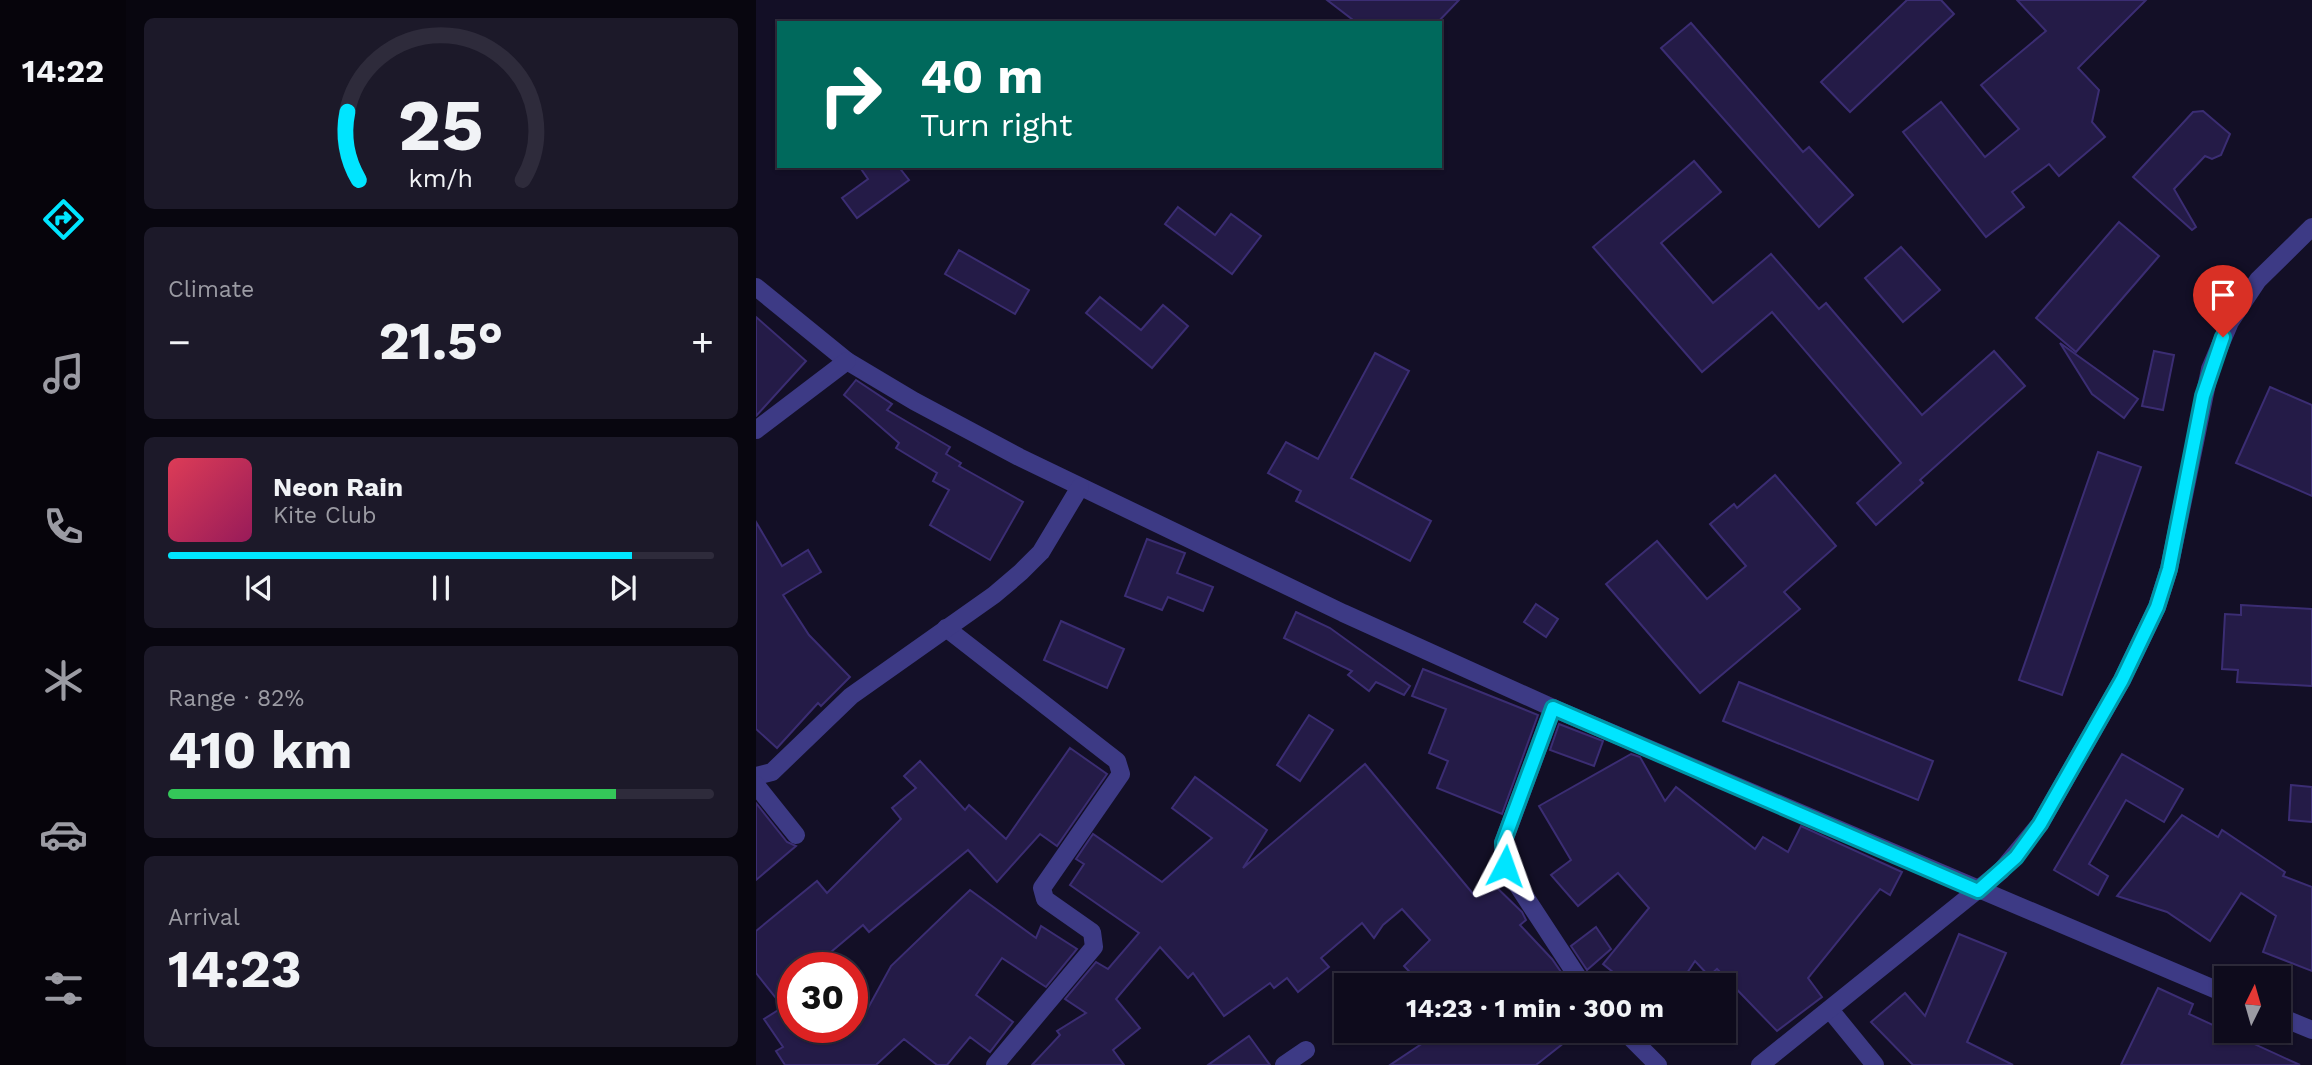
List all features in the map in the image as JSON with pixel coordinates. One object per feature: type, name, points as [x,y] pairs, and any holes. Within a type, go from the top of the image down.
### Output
[{"type":"street","points":[[1760,1065],[1978,891],[2016,857],[2040,824],[2122,680],[2157,607],[2169,569],[2203,396],[2217,352],[2243,299],[2312,227]]},
{"type":"street","points":[[756,288],[847,361],[926,407],[1080,487],[1343,613],[1553,708],[2214,990]]},
{"type":"street","points":[[756,430],[847,361]]},
{"type":"street","points":[[756,776],[772,772],[851,696],[994,595],[1041,552],[1080,487]]},
{"type":"street","points":[[946,628],[1117,761],[1121,774],[1042,888],[1045,899],[1092,932],[1094,947],[995,1065]]},
{"type":"street","points":[[1553,708],[1503,843],[1503,858],[1505,866],[1575,973]]},
{"type":"street","points":[[756,785],[796,835]]},
{"type":"street","points":[[1831,1010],[1875,1065]]},
{"type":"street","points":[[2291,1021],[2312,1030]]},
{"type":"street","points":[[1636,1043],[1658,1065]]},
{"type":"street","points":[[1284,1065],[1306,1050]]},
{"type":"building","points":[[1327,0],[1459,0],[1439,21],[1354,21]]},
{"type":"building","points":[[1907,0],[1941,0],[1954,14],[1850,112],[1821,82]]},
{"type":"building","points":[[2017,0],[2146,0],[2078,68],[2099,90],[2092,122],[2105,137],[2059,176],[2049,164],[2012,192],[2024,207],[1986,237],[1903,132],[1941,102],[1985,157],[2019,129],[1981,85],[2046,31]]},
{"type":"building","points":[[1691,23],[1803,152],[1809,147],[1853,195],[1819,227],[1661,48]]},
{"type":"building","points":[[2203,111],[2230,134],[2221,155],[2212,159],[2205,156],[2174,189],[2196,227],[2192,230],[2133,177],[2193,112]]},
{"type":"building","points":[[1694,161],[1721,192],[1661,243],[1713,303],[1771,254],[1819,309],[1826,303],[1922,415],[1994,351],[2025,386],[1920,480],[1923,483],[1876,525],[1857,503],[1901,463],[1772,312],[1702,372],[1593,247]]},
{"type":"building","points":[[860,168],[900,168],[909,180],[857,218],[842,198],[868,179]]},
{"type":"building","points":[[1178,207],[1215,235],[1231,214],[1261,236],[1232,274],[1165,224]]},
{"type":"building","points":[[2119,222],[2159,256],[2076,352],[2036,318]]},
{"type":"building","points":[[1901,247],[1940,290],[1903,322],[1865,278]]},
{"type":"building","points":[[959,250],[1029,290],[1015,314],[945,274]]},
{"type":"building","points":[[1100,297],[1141,330],[1163,305],[1188,326],[1152,368],[1086,313]]},
{"type":"building","points":[[756,317],[806,361],[756,416]]},
{"type":"building","points":[[2060,343],[2138,399],[2124,418],[2092,394]]},
{"type":"building","points":[[2154,351],[2174,355],[2163,410],[2142,406]]},
{"type":"building","points":[[1375,353],[1409,371],[1351,478],[1431,521],[1410,561],[1296,501],[1301,491],[1268,473],[1286,442],[1318,459]]},
{"type":"building","points":[[856,380],[892,404],[887,410],[950,447],[946,454],[961,463],[959,466],[1023,502],[990,560],[930,525],[949,490],[933,481],[937,473],[896,448],[899,443],[844,395]]},
{"type":"building","points":[[2270,387],[2312,405],[2312,496],[2236,463]]},
{"type":"building","points":[[2098,452],[2141,467],[2062,695],[2019,680]]},
{"type":"building","points":[[1775,475],[1836,546],[1784,592],[1800,609],[1700,693],[1606,584],[1657,541],[1707,599],[1746,566],[1710,524],[1734,504],[1737,508]]},
{"type":"building","points":[[756,522],[782,566],[808,550],[821,572],[783,595],[809,635],[850,677],[821,706],[818,703],[777,748],[756,729]]},
{"type":"building","points":[[1147,539],[1185,553],[1177,573],[1213,587],[1203,611],[1168,597],[1162,610],[1125,596]]},
{"type":"building","points":[[1536,604],[1558,619],[1546,637],[1524,622]]},
{"type":"building","points":[[2241,605],[2312,609],[2312,686],[2237,682],[2238,670],[2222,669],[2225,614],[2241,615]]},
{"type":"building","points":[[1296,612],[1330,628],[1410,686],[1404,695],[1376,682],[1369,691],[1348,675],[1352,671],[1284,638]]},
{"type":"building","points":[[1061,621],[1124,649],[1107,688],[1044,660]]},
{"type":"building","points":[[1423,669],[1538,715],[1502,814],[1437,788],[1448,761],[1429,753],[1446,709],[1412,696]]},
{"type":"building","points":[[1739,682],[1933,761],[1918,800],[1723,721]]},
{"type":"building","points":[[1309,715],[1333,730],[1300,781],[1277,765]]},
{"type":"building","points":[[1559,724],[1603,741],[1594,766],[1550,750]]},
{"type":"building","points":[[1070,748],[1107,774],[1057,846],[1040,834],[997,882],[968,850],[869,932],[863,925],[831,952],[777,952],[777,999],[756,973],[756,931],[817,881],[827,893],[901,819],[892,808],[916,788],[904,776],[920,761],[965,810],[969,805],[1006,839]]},
{"type":"building","points":[[1631,754],[1640,757],[1665,801],[1676,787],[1755,849],[1763,837],[1788,852],[1801,826],[1902,872],[1890,895],[1880,889],[1808,978],[1822,997],[1777,1031],[1736,989],[1736,973],[1721,973],[1717,969],[1712,973],[1706,973],[1695,961],[1687,973],[1614,973],[1603,964],[1649,908],[1618,873],[1578,906],[1551,875],[1571,860],[1539,806]]},
{"type":"building","points":[[2122,754],[2183,789],[2164,822],[2126,800],[2089,864],[2108,876],[2098,895],[2054,870]]},
{"type":"building","points":[[1365,764],[1474,895],[1489,880],[1522,912],[1526,920],[1520,925],[1562,973],[1411,973],[1404,966],[1430,940],[1402,909],[1383,925],[1374,938],[1362,923],[1321,958],[1329,967],[1298,992],[1287,978],[1274,988],[1270,983],[1224,1016],[1193,973],[1188,978],[1160,947],[1116,999],[1140,1028],[1113,1050],[1124,1065],[1032,1065],[1060,1035],[1057,1031],[1086,1013],[1065,999],[1096,962],[1108,969],[1139,933],[1070,885],[1084,864],[1076,859],[1093,834],[1162,882],[1212,838],[1172,808],[1195,777],[1267,830],[1243,868]]},
{"type":"building","points":[[2291,785],[2312,787],[2312,822],[2289,820]]},
{"type":"building","points":[[756,803],[787,842],[796,846],[756,880]]},
{"type":"building","points":[[2182,815],[2218,837],[2222,830],[2285,872],[2283,876],[2312,887],[2312,971],[2263,952],[2276,916],[2241,893],[2210,941],[2167,912],[2117,896]]},
{"type":"building","points":[[970,890],[1036,938],[1041,926],[1077,949],[1046,987],[1002,958],[976,995],[1013,1022],[990,1052],[970,1037],[947,1065],[937,1065],[904,1039],[876,1065],[785,1065],[776,1051],[783,1047],[780,1043],[868,1043],[868,1008],[891,966]]},
{"type":"building","points":[[1596,927],[1611,949],[1587,970],[1571,946]]},
{"type":"building","points":[[1959,934],[2006,953],[1967,1042],[2013,1065],[1913,1065],[1871,1022],[1905,993],[1925,1016]]},
{"type":"building","points":[[2158,988],[2193,1004],[2189,1014],[2214,1025],[2214,1043],[2252,1043],[2300,1065],[2121,1065]]},
{"type":"building","points":[[777,1011],[777,1038],[764,1019]]},
{"type":"building","points":[[1249,1036],[1270,1065],[1208,1065]]},
{"type":"building","points":[[1423,1043],[1564,1043],[1536,1065],[1390,1065]]},
{"type":"route","points":[[1505,866],[1503,843],[1553,708],[1978,891],[2016,857],[2040,824],[2122,680],[2157,607],[2169,569],[2203,396],[2223,337]]}]
